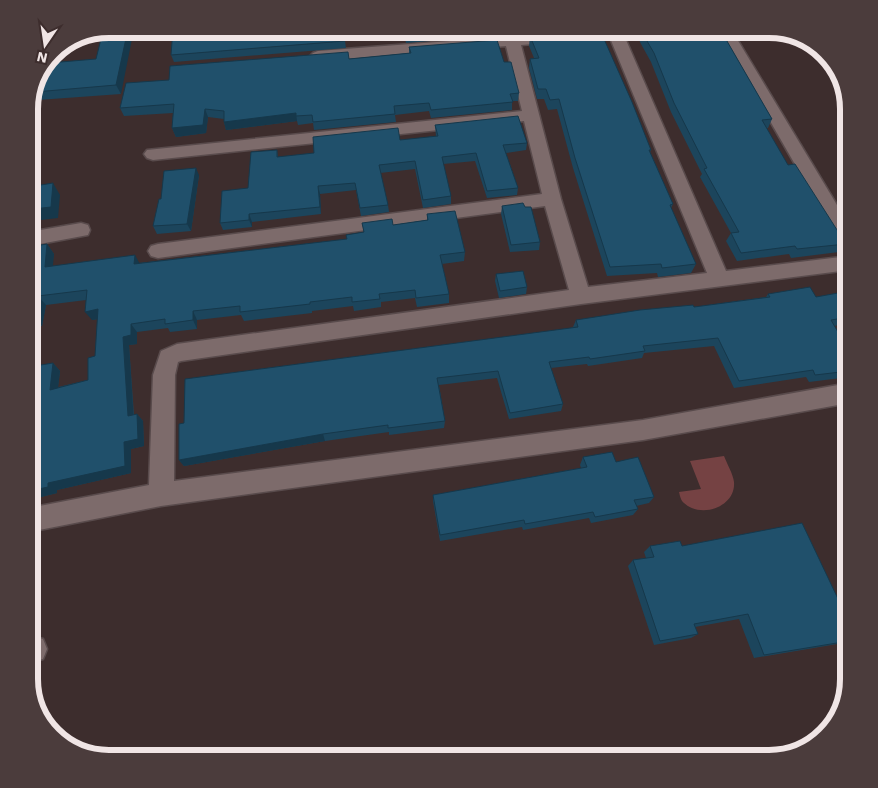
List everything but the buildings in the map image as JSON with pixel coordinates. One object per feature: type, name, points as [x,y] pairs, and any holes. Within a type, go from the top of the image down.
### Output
[{"type":"street","points":[[306,57],[546,37]]},
{"type":"street","points":[[618,37],[720,280]]},
{"type":"street","points":[[729,37],[840,226]]},
{"type":"street","points":[[512,40],[552,199],[581,296]]},
{"type":"street","points":[[153,154],[532,115]]},
{"type":"street","points":[[158,251],[552,199]]},
{"type":"street","points":[[38,237],[81,230]]},
{"type":"street","points":[[161,494],[164,375],[169,357],[178,353],[581,296],[840,264]]},
{"type":"street","points":[[38,518],[161,494],[643,430],[840,394]]},
{"type":"shaded area","points":[[724,456],[734,482],[733,491],[724,504],[708,510],[699,510],[691,508],[683,502],[679,492],[701,489],[690,461]]}]
